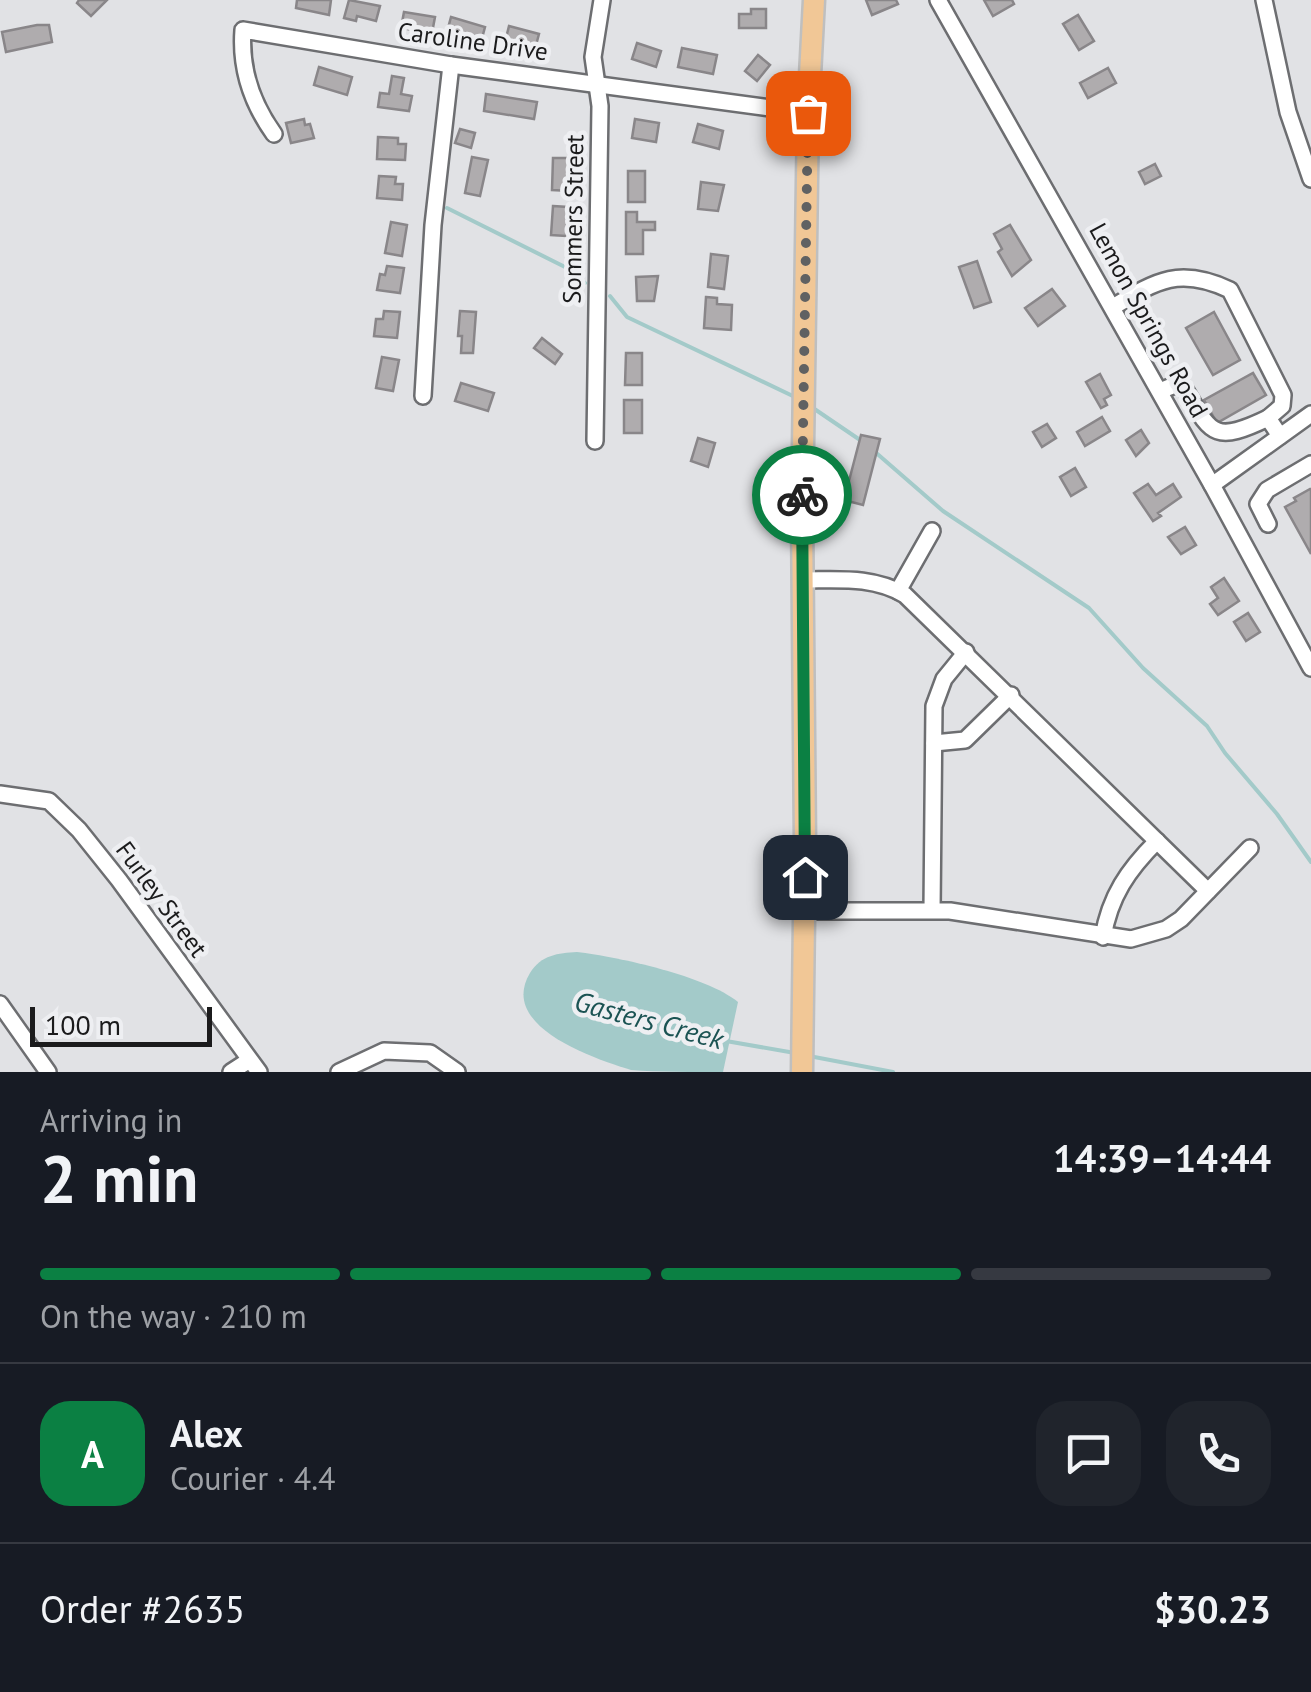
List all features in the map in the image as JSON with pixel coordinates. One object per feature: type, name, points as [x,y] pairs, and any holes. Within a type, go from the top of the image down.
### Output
[{"type":"main road","points":[[802,1072],[802,554],[808,113],[814,0]]},
{"type":"street","name":"Sommers Street","points":[[595,441],[600,106],[593,58],[602,0]]},
{"type":"street","name":"Lemon Springs Road","points":[[938,0],[1160,391],[1311,668]]},
{"type":"street","points":[[1264,0],[1288,112],[1311,179]]},
{"type":"street","name":"Caroline Drive","points":[[274,134],[248,85],[242,30],[451,65],[808,113]]},
{"type":"street","points":[[423,396],[434,225],[451,65]]},
{"type":"street","points":[[1113,307],[1166,278],[1206,282],[1230,290],[1283,395],[1282,406],[1268,418],[1244,429],[1220,432],[1202,420],[1183,386],[1176,384],[1160,391]]},
{"type":"street","points":[[1212,485],[1311,414]]},
{"type":"street","points":[[1268,418],[1280,436]]},
{"type":"street","points":[[1268,524],[1258,504],[1267,490],[1311,464]]},
{"type":"street","points":[[898,591],[932,530]]},
{"type":"street","points":[[802,580],[860,580],[898,591],[919,606],[1208,891]]},
{"type":"street","points":[[932,910],[937,692],[966,652]]},
{"type":"street","points":[[934,743],[964,740],[1011,695]]},
{"type":"street","name":"Furley Street","points":[[0,794],[49,802],[78,830],[254,1066]]},
{"type":"street","points":[[1104,936],[1115,892],[1157,842]]},
{"type":"street","points":[[804,911],[932,910],[1131,939],[1166,930],[1250,848]]},
{"type":"street","points":[[0,1004],[48,1072]]},
{"type":"street","points":[[340,1072],[384,1051],[430,1054],[456,1072]]},
{"type":"street","points":[[231,1072],[254,1066]]},
{"type":"water","points":[[577,952],[684,976],[738,1002],[723,1072],[631,1070],[573,1048],[538,1024],[527,1009],[524,992],[530,973],[545,959]]},
{"type":"building","points":[[107,0],[91,16],[77,3]]},
{"type":"building","points":[[297,0],[331,0],[329,15],[296,8]]},
{"type":"building","points":[[349,0],[380,6],[376,21],[357,16],[356,21],[344,18]]},
{"type":"building","points":[[866,0],[896,0],[898,4],[872,15]]},
{"type":"building","points":[[984,0],[1012,0],[1014,4],[993,16]]},
{"type":"building","points":[[751,9],[766,9],[766,28],[739,28],[739,14],[751,14]]},
{"type":"building","points":[[404,12],[435,17],[432,33],[401,28]]},
{"type":"building","points":[[1078,15],[1094,41],[1079,50],[1063,24]]},
{"type":"building","points":[[451,17],[485,27],[481,42],[447,32]]},
{"type":"building","points":[[49,25],[52,42],[6,52],[2,32]]},
{"type":"building","points":[[509,26],[539,34],[535,49],[505,42]]},
{"type":"building","points":[[637,43],[661,51],[656,67],[632,59]]},
{"type":"building","points":[[682,48],[717,55],[713,74],[678,67]]},
{"type":"building","points":[[758,55],[770,65],[757,81],[745,71]]},
{"type":"building","points":[[319,67],[352,77],[347,95],[314,85]]},
{"type":"building","points":[[1108,68],[1116,83],[1088,98],[1080,83]]},
{"type":"building","points":[[392,76],[404,78],[401,94],[412,96],[409,111],[378,107],[380,93],[389,94]]},
{"type":"building","points":[[486,94],[537,102],[534,119],[484,111]]},
{"type":"building","points":[[304,119],[314,138],[291,143],[286,123]]},
{"type":"building","points":[[635,119],[659,123],[656,142],[632,138]]},
{"type":"building","points":[[698,124],[723,131],[719,149],[693,142]]},
{"type":"building","points":[[460,129],[475,133],[471,148],[455,143]]},
{"type":"building","points":[[378,137],[398,138],[398,144],[406,144],[405,160],[377,159]]},
{"type":"building","points":[[472,157],[488,160],[480,196],[465,193]]},
{"type":"building","points":[[553,158],[571,158],[570,191],[552,190]]},
{"type":"building","points":[[1155,164],[1161,176],[1145,184],[1139,172]]},
{"type":"building","points":[[628,171],[645,171],[645,202],[628,202]]},
{"type":"building","points":[[379,176],[396,177],[395,184],[403,184],[402,200],[377,198]]},
{"type":"building","points":[[701,182],[724,185],[718,211],[698,209]]},
{"type":"building","points":[[553,206],[568,207],[566,236],[551,235]]},
{"type":"building","points":[[626,212],[637,212],[637,222],[655,222],[655,230],[643,230],[643,254],[626,254]]},
{"type":"building","points":[[391,222],[407,225],[402,256],[385,253]]},
{"type":"building","points":[[1010,225],[1031,260],[1012,276],[998,252],[1002,249],[994,234]]},
{"type":"building","points":[[711,254],[728,256],[724,289],[708,287]]},
{"type":"building","points":[[977,261],[991,302],[974,308],[959,267]]},
{"type":"building","points":[[387,266],[404,268],[400,293],[377,290],[380,274],[385,275]]},
{"type":"building","points":[[658,276],[654,301],[637,301],[636,277]]},
{"type":"building","points":[[1052,289],[1065,306],[1038,326],[1025,308]]},
{"type":"building","points":[[706,297],[717,298],[717,304],[732,305],[731,330],[704,328]]},
{"type":"building","points":[[384,311],[400,312],[397,338],[374,336],[376,319],[383,319]]},
{"type":"building","points":[[460,311],[476,312],[473,353],[461,353]]},
{"type":"building","points":[[1214,312],[1240,360],[1213,375],[1186,328]]},
{"type":"building","points":[[542,338],[562,354],[555,364],[534,348]]},
{"type":"building","points":[[626,353],[642,353],[642,385],[625,385]]},
{"type":"building","points":[[382,357],[399,360],[393,391],[376,388]]},
{"type":"building","points":[[1253,373],[1266,395],[1217,423],[1204,400]]},
{"type":"building","points":[[1100,374],[1111,395],[1104,399],[1107,405],[1101,408],[1086,382]]},
{"type":"building","points":[[461,383],[494,393],[488,411],[455,401]]},
{"type":"building","points":[[624,400],[642,400],[642,433],[624,433]]},
{"type":"building","points":[[1102,417],[1110,431],[1085,446],[1077,432]]},
{"type":"building","points":[[1047,424],[1056,438],[1042,447],[1033,432]]},
{"type":"building","points":[[1141,430],[1149,443],[1136,456],[1126,440]]},
{"type":"building","points":[[861,435],[880,439],[863,505],[844,500]]},
{"type":"building","points":[[698,438],[715,443],[708,467],[691,461]]},
{"type":"building","points":[[1075,468],[1086,487],[1071,496],[1060,477]]},
{"type":"building","points":[[1148,484],[1156,495],[1173,484],[1181,497],[1153,521],[1134,493]]},
{"type":"building","points":[[1311,490],[1311,554],[1285,507]]},
{"type":"building","points":[[1185,527],[1196,545],[1181,554],[1168,537]]},
{"type":"building","points":[[1224,578],[1239,601],[1218,615],[1210,604],[1218,598],[1211,587]]},
{"type":"building","points":[[1248,613],[1260,632],[1246,641],[1234,622]]},
{"type":"waterway","points":[[447,208],[567,268],[585,283]]},
{"type":"waterway","points":[[610,296],[627,317],[797,398]]},
{"type":"waterway","points":[[813,408],[863,442]]},
{"type":"waterway","points":[[874,451],[943,511],[1089,608],[1143,668],[1207,726],[1311,862]]},
{"type":"waterway","name":"Gasters Creek","points":[[726,1041],[795,1053]]},
{"type":"waterway","name":"Gasters Creek","points":[[809,1056],[893,1072]]},
{"type":"way so far","points":[[802,495],[808,113]]},
{"type":"route","points":[[802,495],[805,877]]}]
